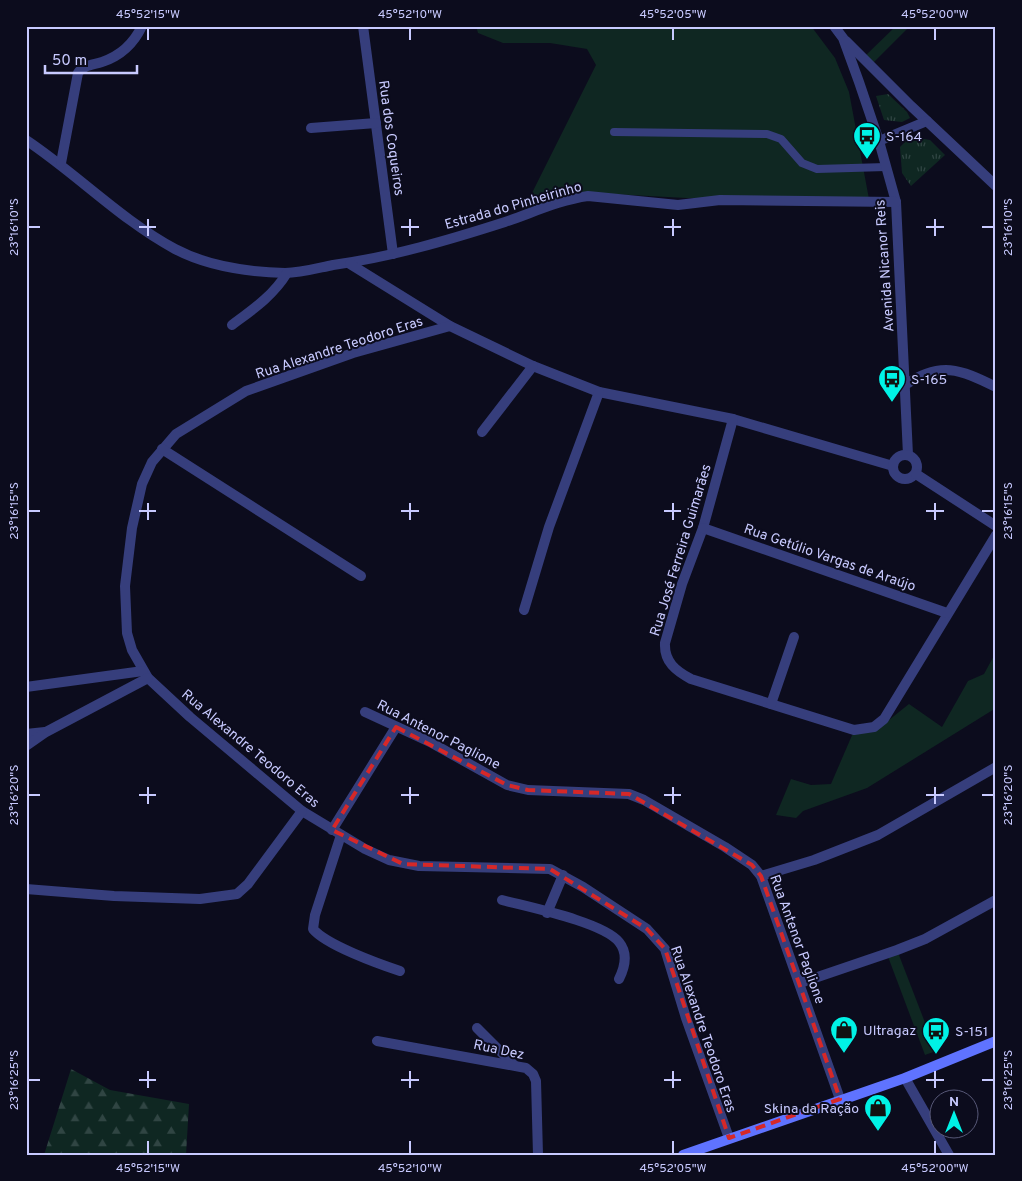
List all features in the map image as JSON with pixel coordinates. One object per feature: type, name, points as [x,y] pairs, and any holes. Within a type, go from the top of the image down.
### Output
[{"type":"main road","points":[[683,1155],[905,1078],[996,1042]]},
{"type":"street","points":[[61,163],[78,73],[85,66],[116,56],[130,44],[142,26]]},
{"type":"street","name":"Rua dos Coqueiros","points":[[363,26],[393,254]]},
{"type":"street","name":"Avenida Nicanor Reis","points":[[834,26],[843,38],[879,141],[896,202],[908,455]]},
{"type":"street","points":[[843,38],[996,186]]},
{"type":"street","points":[[879,141],[927,120]]},
{"type":"street","points":[[311,128],[376,123]]},
{"type":"street","name":"Estrada do Pinheirinho","points":[[26,140],[61,163],[142,229],[176,250],[210,262],[248,270],[287,273],[350,264],[393,254],[503,223],[575,198],[588,196],[678,205],[720,200],[896,202]]},
{"type":"street","points":[[350,264],[450,326],[533,366],[598,392],[734,419],[893,466]]},
{"type":"street","points":[[232,325],[266,299],[279,286],[287,273]]},
{"type":"street","name":"Rua Alexandre Teodoro Eras","points":[[450,326],[354,353],[246,391],[176,434],[152,462],[142,484],[127,554],[125,586],[127,634],[145,674],[302,811],[336,833],[389,860],[403,864],[550,870],[563,875],[647,929],[665,949],[686,1018],[729,1138]]},
{"type":"street","points":[[482,432],[533,366]]},
{"type":"street","points":[[905,385],[923,373],[940,370],[958,370],[996,387]]},
{"type":"street","points":[[524,610],[549,527],[598,392]]},
{"type":"street","name":"Rua José Ferreira Guimarães","points":[[734,419],[703,528],[667,631],[665,652],[674,667],[691,679],[854,730],[874,727],[884,718],[996,535]]},
{"type":"street","points":[[162,449],[361,576]]},
{"type":"street","points":[[908,455],[917,462],[916,474],[910,479],[901,479],[895,474],[893,466],[897,458],[908,455]]},
{"type":"street","points":[[916,474],[996,526]]},
{"type":"street","name":"Rua Getúlio Vargas de Araújo","points":[[703,528],[947,613]]},
{"type":"street","points":[[771,704],[794,637]]},
{"type":"street","points":[[26,687],[145,674]]},
{"type":"street","points":[[26,746],[46,732],[145,674]]},
{"type":"street","name":"Rua Antenor Paglione","points":[[365,712],[430,742],[506,785],[528,790],[619,793],[636,797],[725,847],[752,865],[761,876],[840,1099]]},
{"type":"street","points":[[396,727],[336,833],[312,923],[318,935],[400,971]]},
{"type":"street","points":[[26,734],[46,732]]},
{"type":"street","points":[[761,876],[814,860],[878,835],[996,767]]},
{"type":"street","points":[[26,889],[114,896],[200,899],[236,894],[248,884],[302,811]]},
{"type":"street","points":[[547,913],[563,875]]},
{"type":"street","points":[[502,900],[606,932],[619,942],[625,955],[624,969],[619,979]]},
{"type":"street","points":[[800,983],[918,942],[996,900]]},
{"type":"street","points":[[478,1028],[514,1065]]},
{"type":"street","name":"Rua Dez","points":[[378,1042],[526,1068],[533,1074],[536,1081],[538,1155]]},
{"type":"street","points":[[905,1078],[949,1155]]},
{"type":"lane","points":[[614,132],[767,134],[781,139],[808,167],[817,169],[886,167]]},
{"type":"highlighted area","points":[[396,727],[507,785],[528,790],[629,794],[752,865],[761,876],[840,1099],[729,1138],[665,949],[647,929],[550,869],[403,864],[332,830]]},
{"type":"green space","points":[[476,26],[811,26],[835,58],[849,92],[869,199],[686,198],[592,193],[571,196],[524,209],[596,65],[587,49],[550,43],[503,43],[478,33]]},
{"type":"green space","points":[[896,26],[910,26],[871,65],[864,57]]},
{"type":"green space","points":[[888,94],[907,112],[910,118],[902,122],[884,120],[876,96]]},
{"type":"green space","points":[[908,139],[930,140],[945,155],[911,186],[902,173],[900,147]]},
{"type":"green space","points":[[996,652],[996,708],[867,788],[803,811],[796,818],[776,815],[791,779],[811,785],[831,784],[853,733],[874,732],[909,704],[942,727],[968,681],[984,674]]},
{"type":"green space","points":[[897,950],[936,1051],[925,1055],[887,954]]},
{"type":"green space","points":[[71,1069],[110,1090],[189,1104],[186,1155],[44,1155]]},
{"type":"place","name":"S-164","points":[[867,160]]},
{"type":"place","name":"S-165","points":[[892,403]]},
{"type":"place","name":"Ultragaz","points":[[844,1054]]},
{"type":"place","name":"S-151","points":[[936,1055]]},
{"type":"place","name":"Skina da Ração","points":[[878,1132]]}]
